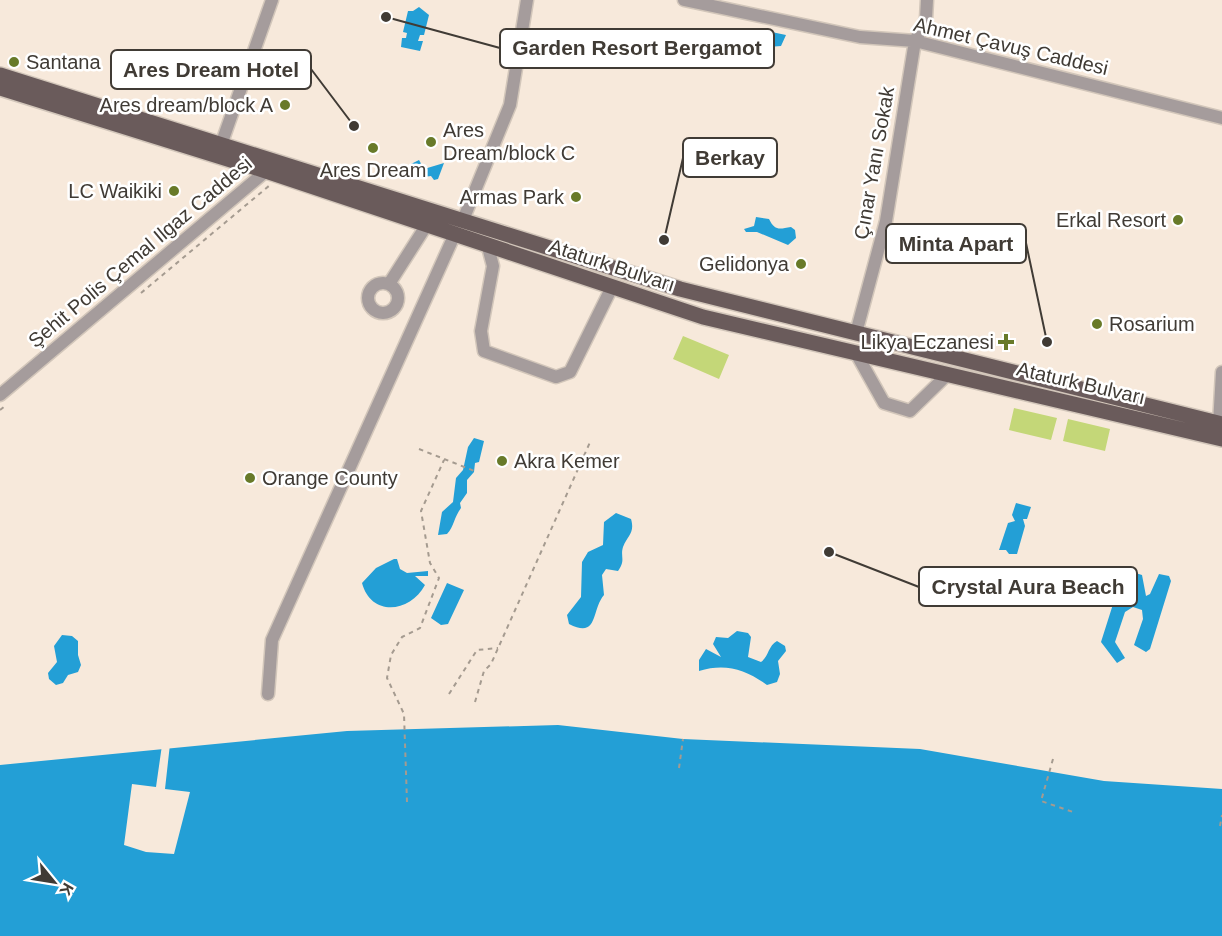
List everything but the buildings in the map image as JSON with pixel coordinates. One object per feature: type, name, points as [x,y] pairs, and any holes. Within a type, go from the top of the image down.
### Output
[{"type":"main road","name":"Ataturk Bulvarı","points":[[0,75],[221,144],[271,167],[426,226],[703,317],[1222,439]]},
{"type":"main road","name":"Ataturk Bulvarı","points":[[0,88],[463,220],[680,289],[1221,424]]},
{"type":"street","points":[[221,144],[272,0]]},
{"type":"street","points":[[463,220],[510,105],[527,0]]},
{"type":"street","name":"Ahmet Çavuş Caddesi","points":[[684,0],[860,37],[915,41],[1222,118]]},
{"type":"street","name":"Çınar Yanı Sokak","points":[[856,333],[886,220],[915,41],[926,19],[927,0]]},
{"type":"street","name":"Şehit Polis Çemal Ilgaz Caddesi","points":[[0,395],[271,167]]},
{"type":"street","points":[[389,284],[426,226]]},
{"type":"street","points":[[268,694],[272,640],[454,236]]},
{"type":"street","points":[[488,247],[493,266],[481,331],[484,351],[556,378],[570,372],[612,287]]},
{"type":"street","points":[[856,353],[884,403],[910,411],[948,374]]},
{"type":"street","points":[[1221,424],[1222,372]]},
{"type":"path","points":[[475,702],[484,671],[491,664],[591,440]]},
{"type":"path","points":[[419,449],[477,472]]},
{"type":"path","points":[[407,802],[404,714],[387,678],[391,655],[402,637],[420,628],[439,578],[430,563],[422,511],[444,460]]},
{"type":"path","points":[[449,694],[477,650],[498,648]]},
{"type":"path","points":[[679,768],[683,739]]},
{"type":"path","points":[[1053,759],[1041,801],[1073,812]]},
{"type":"path","points":[[1220,826],[1222,815]]},
{"type":"green space","points":[[683,336],[729,355],[719,379],[673,359]]},
{"type":"green space","points":[[1014,408],[1057,418],[1051,440],[1009,430]]},
{"type":"green space","points":[[1068,419],[1110,429],[1105,451],[1063,441]]},
{"type":"water","points":[[419,7],[429,15],[424,35],[420,35],[418,41],[423,41],[420,51],[401,47],[402,38],[406,38],[407,33],[403,32],[408,11]]},
{"type":"water","points":[[757,29],[786,35],[781,46],[768,47],[760,42]]},
{"type":"water","points":[[419,160],[424,169],[444,163],[438,179],[434,180],[431,176],[416,176],[405,167]]},
{"type":"water","points":[[756,217],[769,219],[773,226],[778,228],[791,227],[795,230],[796,238],[788,245],[757,232],[746,232],[744,229],[754,226]]},
{"type":"water","points":[[474,438],[484,441],[479,462],[475,463],[474,472],[467,480],[467,493],[460,503],[461,508],[451,528],[447,534],[438,535],[442,512],[453,502],[456,478],[463,470],[468,447]]},
{"type":"water","points":[[1016,503],[1031,507],[1027,519],[1023,519],[1025,526],[1017,554],[1009,554],[1006,550],[999,550],[1008,523],[1015,521],[1012,515]]},
{"type":"water","points":[[616,513],[631,519],[632,524],[632,531],[622,550],[622,564],[618,571],[606,569],[602,575],[604,595],[593,621],[585,628],[579,628],[569,624],[567,615],[581,597],[582,562],[588,552],[603,545],[604,522]]},
{"type":"water","points":[[397,559],[400,569],[407,573],[428,571],[428,576],[415,576],[425,585],[410,601],[401,606],[382,606],[374,602],[367,594],[362,583],[376,568]]},
{"type":"water","points":[[1129,571],[1142,575],[1146,596],[1150,594],[1159,574],[1169,576],[1171,581],[1150,649],[1146,652],[1134,645],[1143,619],[1142,610],[1133,607],[1125,612],[1115,642],[1125,658],[1117,663],[1101,642],[1121,579]]},
{"type":"water","points":[[447,583],[464,590],[448,624],[441,625],[431,618]]},
{"type":"water","points":[[737,631],[748,633],[751,637],[748,657],[761,662],[777,641],[785,646],[786,651],[778,661],[780,674],[777,682],[767,685],[743,671],[734,669],[718,668],[699,671],[699,660],[706,649],[721,657],[713,644],[716,637],[728,638]]},
{"type":"water","points":[[62,635],[72,636],[78,641],[81,665],[78,672],[68,675],[63,683],[56,685],[49,679],[48,673],[57,662],[54,646]]},
{"type":"water","points":[[558,725],[683,739],[920,749],[1104,781],[1222,789],[1222,936],[0,936],[0,765],[347,731]]},
{"type":"pier","points":[[170,744],[165,789],[190,792],[174,854],[146,852],[124,845],[132,784],[156,787],[162,745]]},
{"type":"place","name":"Garden Resort Bergamot","points":[[386,17]]},
{"type":"place","name":"Santana","points":[[14,62]]},
{"type":"place","name":"Ares dream/block A","points":[[285,105]]},
{"type":"place","name":"Ares Dream Hotel","points":[[354,126]]},
{"type":"place","name":"Ares Dream/block C","points":[[431,142]]},
{"type":"place","name":"Ares Dream","points":[[373,148]]},
{"type":"place","name":"LC Waikiki","points":[[174,191]]},
{"type":"place","name":"Armas Park","points":[[576,197]]},
{"type":"place","name":"Erkal Resort","points":[[1178,220]]},
{"type":"place","name":"Berkay","points":[[664,240]]},
{"type":"place","name":"Gelidonya","points":[[801,264]]},
{"type":"place","name":"Rosarium","points":[[1097,324]]},
{"type":"place","name":"Likya Eczanesi","points":[[1006,342]]},
{"type":"place","name":"Minta Apart","points":[[1047,342]]},
{"type":"place","name":"Akra Kemer","points":[[502,461]]},
{"type":"place","name":"Orange County","points":[[250,478]]},
{"type":"place","name":"Crystal Aura Beach","points":[[829,552]]}]
